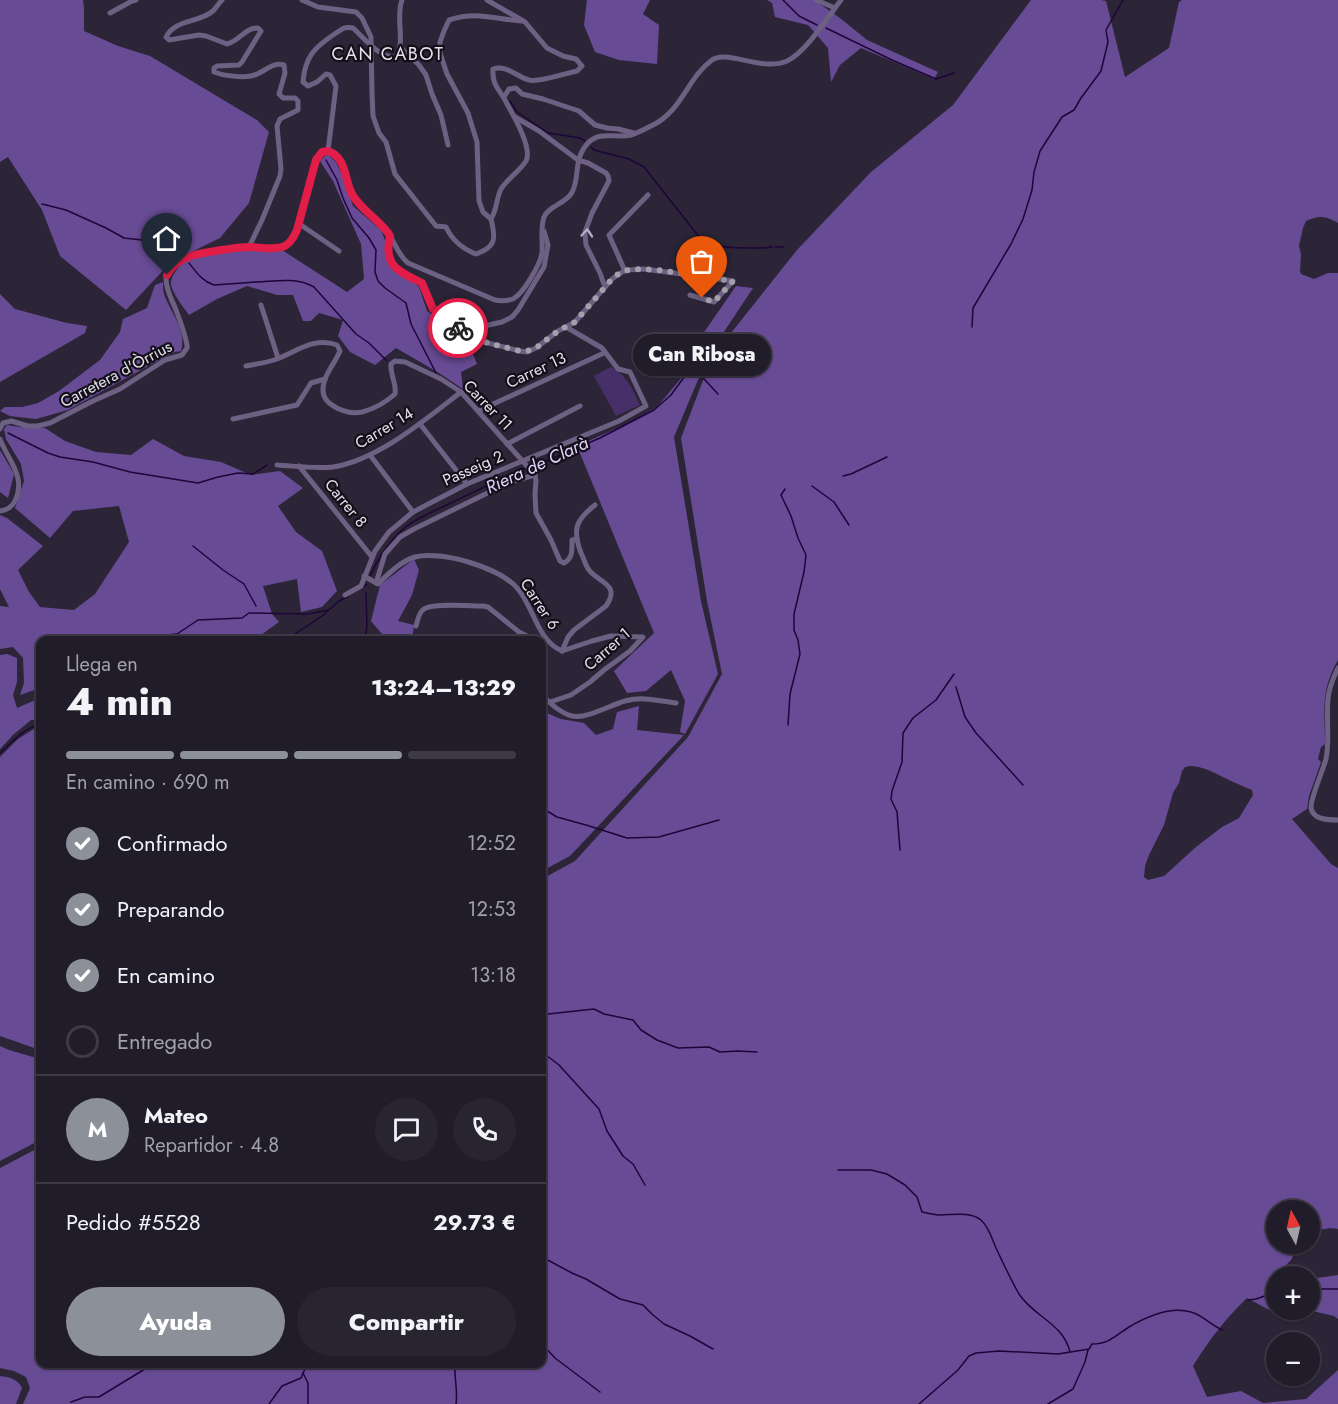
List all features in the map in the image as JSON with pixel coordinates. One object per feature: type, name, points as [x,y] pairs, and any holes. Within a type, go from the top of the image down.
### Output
[{"type":"street","points":[[110,14],[136,0]]},
{"type":"street","points":[[222,0],[212,12],[183,22],[167,33],[166,37],[169,40],[199,35],[227,45],[236,41],[248,30],[258,28],[261,31],[259,36],[254,40],[239,65],[217,66],[214,72],[246,76],[255,75],[274,64],[284,65],[285,73],[279,94],[283,98],[294,98],[299,105],[298,110],[280,119],[278,126],[280,176],[249,247]]},
{"type":"street","points":[[302,0],[318,7],[356,12],[362,18],[371,37],[373,116],[379,133],[386,142],[395,174],[436,226],[446,227],[463,249],[476,254],[487,250],[494,240],[493,230],[490,219],[483,212],[479,201],[477,142],[468,113],[447,74],[440,42],[449,20],[461,16],[479,15],[525,22]]},
{"type":"street","points":[[402,0],[399,14],[400,51],[396,57],[381,54],[353,28],[343,28],[314,50],[303,82],[308,86],[326,74],[330,75],[336,86],[328,151],[336,155],[341,162],[353,196],[383,226],[400,256],[408,264],[485,297],[500,301],[512,299],[519,294],[536,269],[542,255],[542,226],[545,215],[572,192],[578,160],[584,147],[591,140],[604,135],[623,136],[659,123],[680,101],[712,59],[728,56],[766,64],[794,57],[841,0]]},
{"type":"street","points":[[487,0],[525,22],[548,48],[563,56],[576,59],[582,66],[577,71],[530,81],[506,69],[499,67],[493,69],[492,81],[514,116],[527,146],[527,159],[503,187],[496,200],[495,213],[490,219]]},
{"type":"street","points":[[816,0],[835,8]]},
{"type":"street","points":[[400,47],[426,75],[441,115],[448,145]]},
{"type":"street","points":[[504,97],[509,89],[516,88],[522,94],[579,111],[595,125],[635,133]]},
{"type":"street","points":[[514,116],[539,131],[578,160],[588,163],[608,177],[609,181],[591,213],[585,232],[586,244],[605,287]]},
{"type":"street","name":"Carretera d'Òrrius","points":[[0,429],[7,421],[28,426],[50,423],[93,400],[120,389],[165,360],[182,355],[188,345],[167,288],[166,281],[170,270],[179,261],[189,256],[238,248],[285,246],[294,237],[314,164],[320,154],[328,151]]},
{"type":"street","points":[[625,271],[609,235],[648,195]]},
{"type":"street","points":[[298,223],[339,251]]},
{"type":"street","points":[[462,331],[502,322],[512,317],[518,310],[544,267],[548,245],[542,226]]},
{"type":"street","points":[[390,236],[390,259],[394,267],[422,283],[433,309],[476,340],[520,351],[536,348],[558,331],[575,322],[612,279],[625,271],[644,269],[733,281],[714,302],[690,295]]},
{"type":"street","points":[[261,305],[278,358]]},
{"type":"street","points":[[566,327],[602,348],[604,353]]},
{"type":"street","points":[[232,419],[297,405],[311,383],[326,379],[340,351],[337,345],[318,342],[278,358],[246,366]]},
{"type":"street","name":"Passeig 2","points":[[345,596],[360,585],[375,551],[389,532],[413,512],[467,484],[619,422],[646,406],[630,372],[618,369],[604,353]]},
{"type":"street","name":"Carrer 13","points":[[478,411],[604,353]]},
{"type":"street","name":"Carrer 11","points":[[326,379],[322,392],[325,399],[339,408],[358,412],[382,403],[395,394],[396,390],[391,375],[392,364],[396,361],[405,362],[441,379],[461,392],[535,475]]},
{"type":"street","name":"Carrer 14","points":[[277,465],[331,467],[351,463],[370,455],[420,424],[461,392]]},
{"type":"street","points":[[507,444],[580,406]]},
{"type":"street","points":[[420,424],[467,484]]},
{"type":"street","points":[[0,439],[16,469],[19,487],[15,502],[11,507],[0,511]]},
{"type":"street","points":[[370,455],[413,512]]},
{"type":"street","name":"Carrer 8","points":[[299,466],[372,557]]},
{"type":"street","points":[[364,576],[376,583],[385,554],[400,537],[510,482],[535,475],[536,513],[560,561],[564,563],[569,560],[572,555],[572,540],[577,539]]},
{"type":"street","points":[[562,651],[574,630],[606,606],[610,600],[611,591],[607,584],[587,567],[577,539],[576,528],[579,520],[596,505]]},
{"type":"street","name":"Carrer 6","points":[[376,583],[378,584],[392,570],[414,557],[442,557],[484,567],[504,577],[518,589],[544,636]]},
{"type":"street","points":[[416,626],[419,615],[425,608],[483,606],[489,607],[527,636]]},
{"type":"street","name":"Carrer 1","points":[[550,702],[571,694],[590,682],[630,651],[643,637],[611,636],[562,651]]},
{"type":"street","name":"Carrer 6","points":[[546,638],[552,646],[562,651]]},
{"type":"street","points":[[546,645],[552,646]]},
{"type":"street","points":[[1338,668],[1329,691],[1327,752],[1311,808],[1314,814],[1322,819],[1338,820]]},
{"type":"street","points":[[546,698],[561,711],[573,716],[643,698],[676,703]]},
{"type":"shaded area","points":[[0,0],[83,0],[84,31],[118,46],[150,56],[257,120],[269,132],[249,203],[220,238],[171,262],[126,310],[60,256],[42,210],[8,157],[0,162]]},
{"type":"shaded area","points":[[587,0],[650,0],[643,14],[659,25],[657,64],[619,60],[595,52],[584,25]]},
{"type":"shaded area","points":[[767,0],[814,0],[867,40],[938,72],[934,79],[861,48],[840,65],[831,82],[828,48],[808,25],[775,17],[772,3]]},
{"type":"shaded area","points":[[1031,0],[1106,1],[1125,77],[1169,48],[1179,2],[1182,0],[1338,0],[1338,223],[1322,217],[1306,221],[1299,246],[1301,274],[1314,279],[1328,273],[1338,273],[1338,660],[1326,692],[1325,744],[1321,747],[1318,759],[1321,762],[1307,809],[1292,819],[1331,864],[1338,868],[1338,1229],[1320,1230],[1320,1200],[1266,1200],[1266,1254],[1294,1254],[1285,1266],[1266,1266],[1266,1308],[1247,1298],[1218,1330],[1193,1366],[1207,1397],[1241,1391],[1263,1403],[1306,1399],[1338,1370],[1338,1404],[23,1404],[30,1388],[26,1377],[0,1368],[0,1168],[36,1149],[36,1368],[546,1368],[546,877],[575,861],[688,737],[722,674],[707,601],[681,438],[712,357],[797,250],[871,172],[953,105]],"holes":[[[1185,767],[1198,767],[1252,790],[1253,795],[1239,818],[1222,827],[1196,847],[1164,876],[1148,880],[1144,877],[1149,855],[1164,825],[1173,793]]]},
{"type":"shaded area","points":[[327,154],[336,162],[353,206],[381,230],[401,271],[419,287],[427,311],[467,339],[477,364],[461,372],[463,389],[396,348],[375,365],[350,352],[338,336],[343,320],[319,313],[311,321],[303,321],[293,295],[277,295],[247,286],[189,315],[176,296],[171,281],[182,262],[250,249],[282,250],[347,292],[364,279],[361,244],[333,181],[320,161]]},
{"type":"shaded area","points":[[163,282],[165,297],[182,337],[181,351],[148,366],[68,410],[36,419],[10,416],[0,411],[5,407],[22,407],[38,403],[59,391],[100,360],[120,332],[123,319],[147,308],[155,285]]},
{"type":"shaded area","points":[[736,286],[753,288],[708,356],[674,437],[701,601],[718,674],[685,734],[680,732],[685,701],[671,670],[646,691],[627,693],[614,671],[654,633],[577,446],[627,424],[657,407],[693,364],[698,341]]},
{"type":"shaded area","points":[[0,294],[15,309],[87,326],[85,333],[0,382]]},
{"type":"shaded area","points":[[611,367],[626,379],[640,405],[616,416],[594,376]]},
{"type":"shaded area","points":[[7,425],[45,428],[65,441],[96,452],[131,455],[153,439],[184,456],[221,462],[251,475],[280,471],[303,488],[278,506],[296,532],[322,551],[337,591],[322,607],[301,612],[297,579],[263,586],[272,614],[279,622],[260,636],[36,636],[36,689],[20,695],[24,683],[23,658],[13,647],[0,649],[0,606],[9,607],[0,589],[0,515],[43,546],[18,570],[40,607],[74,610],[95,594],[129,542],[119,506],[73,511],[50,538],[15,508],[24,481],[21,464],[6,439],[4,429]]},
{"type":"shaded area","points":[[0,450],[14,474],[8,498],[0,492]]},
{"type":"shaded area","points":[[414,559],[419,570],[412,595],[398,621],[414,625],[413,636],[384,636],[371,621],[380,585]]},
{"type":"shaded area","points":[[7,654],[17,658],[17,682],[13,695],[17,708],[36,700],[36,720],[31,720],[0,749],[0,655]]},
{"type":"shaded area","points":[[639,706],[637,730],[684,735],[570,856],[546,869],[546,713],[561,719],[584,723],[596,735],[613,729],[617,712]]},
{"type":"shaded area","points":[[36,728],[36,1049],[0,1036],[0,757],[18,739]]},
{"type":"shaded area","points":[[0,1046],[36,1058],[36,1142],[0,1161]]},
{"type":"shaded area","points":[[1338,1275],[1338,1319],[1320,1313],[1320,1278]]},
{"type":"shaded area","points":[[0,1376],[13,1379],[22,1388],[16,1404],[0,1404]]},
{"type":"waterway","points":[[783,0],[799,16],[817,25]]},
{"type":"waterway","points":[[972,327],[973,308],[1023,219],[1040,151],[1062,117],[1074,110],[1101,71],[1108,42],[1106,30],[1123,0]]},
{"type":"waterway","points":[[826,28],[936,79],[954,73]]},
{"type":"waterway","points":[[510,101],[517,112],[548,133],[580,138],[585,141]]},
{"type":"waterway","points":[[591,147],[594,150],[629,159],[644,167],[707,244],[739,248],[772,247]]},
{"type":"waterway","points":[[326,160],[337,180],[352,218],[376,250],[375,272],[378,281],[406,303],[411,324],[436,373]]},
{"type":"waterway","points":[[42,204],[66,210],[124,238],[160,242],[184,253]]},
{"type":"waterway","points":[[775,247],[784,247]]},
{"type":"waterway","points":[[189,263],[203,279],[214,285],[286,280],[314,287],[356,334],[387,361]]},
{"type":"waterway","name":"Riera de Clarà","points":[[532,467],[600,438],[654,410],[671,395],[698,358],[701,349]]},
{"type":"waterway","points":[[692,366],[718,394]]},
{"type":"waterway","points":[[8,433],[60,457],[198,483],[238,473],[253,474],[267,465]]},
{"type":"waterway","points":[[843,476],[887,457]]},
{"type":"waterway","name":"Riera de Clarà","points":[[370,576],[388,546],[412,522],[527,468]]},
{"type":"waterway","points":[[812,486],[834,502],[849,525]]},
{"type":"waterway","points":[[785,489],[781,495],[806,555],[794,614],[794,630],[800,654],[790,694],[788,725]]},
{"type":"waterway","points":[[193,546],[244,584],[256,606]]},
{"type":"waterway","name":"Riera de Clarà","points":[[363,587],[367,584]]},
{"type":"waterway","points":[[366,593],[366,636]]},
{"type":"waterway","name":"Riera de Clarà","points":[[292,636],[349,596]]},
{"type":"waterway","points":[[158,636],[177,634],[198,620],[242,618],[249,613],[308,614],[329,610]]},
{"type":"waterway","points":[[900,850],[897,812],[891,799],[902,762],[903,733],[913,718],[936,700],[954,674]]},
{"type":"waterway","points":[[956,687],[965,717],[976,733],[1023,785]]},
{"type":"waterway","name":"Riera de Clarà","points":[[0,753],[13,740],[36,726]]},
{"type":"waterway","points":[[546,810],[557,817],[627,838],[659,837],[719,820]]},
{"type":"waterway","points":[[546,1015],[594,1009],[604,1014],[633,1020],[641,1030],[657,1040],[678,1048],[709,1047],[720,1052],[757,1052]]},
{"type":"waterway","points":[[546,1055],[559,1065],[599,1109],[607,1131],[623,1156],[633,1164],[645,1185]]},
{"type":"waterway","points":[[838,1170],[871,1170],[887,1174],[905,1185],[917,1197],[922,1212],[938,1215],[967,1214],[981,1220],[1019,1294],[1032,1309],[1055,1327],[1070,1352]]},
{"type":"waterway","points":[[546,1259],[620,1299],[643,1305],[664,1324],[713,1349]]},
{"type":"waterway","points":[[1320,1289],[1338,1289]]},
{"type":"waterway","points":[[1248,1300],[1266,1296]]},
{"type":"waterway","points":[[919,1404],[958,1370],[969,1356],[976,1353],[999,1351],[1058,1354],[1089,1349],[1092,1344],[1107,1341],[1143,1320],[1175,1310],[1195,1313],[1223,1330]]},
{"type":"waterway","points":[[546,1348],[555,1358],[600,1392]]},
{"type":"waterway","points":[[1048,1404],[1073,1389],[1088,1350]]},
{"type":"waterway","points":[[71,1402],[85,1397],[99,1397],[146,1368]]},
{"type":"waterway","points":[[269,1404],[282,1386],[301,1378],[305,1368]]},
{"type":"waterway","points":[[455,1368],[456,1404]]},
{"type":"waterway","points":[[303,1373],[308,1383],[308,1404]]},
{"type":"way so far","points":[[458,328],[476,340],[520,351],[536,348],[558,331],[575,322],[612,279],[621,272],[635,269],[733,281],[714,302],[702,298]]},
{"type":"place","name":"Can Ribosa","points":[[702,298]]},
{"type":"district","name":"CAN CABOT","points":[[388,54]]},
{"type":"route","points":[[167,275],[179,261],[196,254],[249,247],[281,248],[288,244],[297,230],[317,157],[322,152],[328,151],[339,158],[346,171],[353,196],[390,236],[390,259],[394,267],[422,283],[433,309],[458,328]]}]
